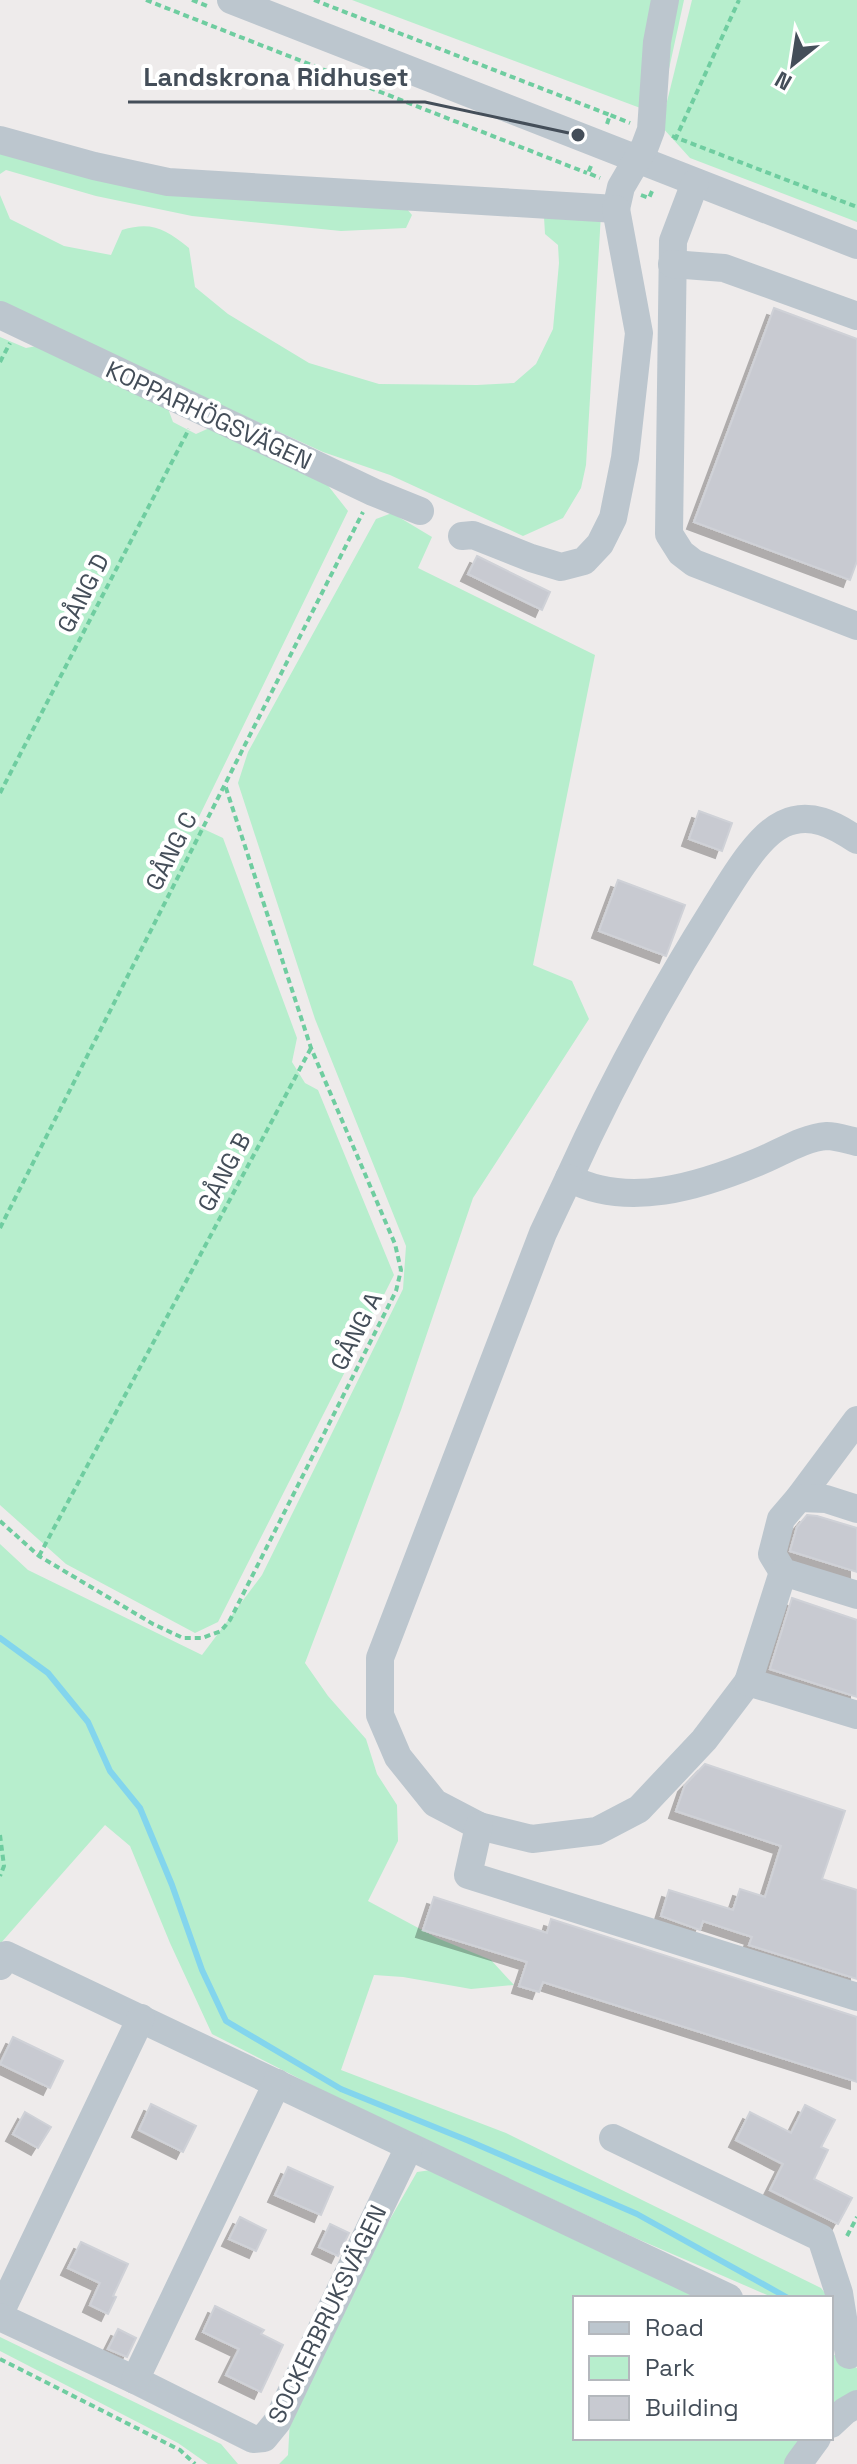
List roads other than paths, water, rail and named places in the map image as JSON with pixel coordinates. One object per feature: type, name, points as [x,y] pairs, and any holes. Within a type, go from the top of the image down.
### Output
[{"type":"street","points":[[231,0],[857,245]]},
{"type":"street","points":[[462,536],[473,535],[561,567],[584,561],[600,544],[613,518],[625,458],[639,333],[616,209],[621,187],[649,164],[663,134],[657,42],[665,0]]},
{"type":"street","points":[[0,140],[94,166],[168,182],[616,209]]},
{"type":"street","points":[[695,183],[673,241],[669,534],[681,553],[694,563],[857,626]]},
{"type":"street","points":[[672,264],[724,268],[857,316]]},
{"type":"street","name":"KOPPARHÖGSVÄGEN","points":[[0,315],[373,492],[420,511]]},
{"type":"street","points":[[783,1572],[748,1682],[704,1740],[639,1809],[597,1831],[532,1839],[479,1826],[435,1803],[398,1757],[380,1715],[380,1658],[543,1233],[593,1126],[690,947],[733,880],[763,841],[783,824],[807,819],[833,824],[857,840]]},
{"type":"street","points":[[569,1178],[612,1193],[653,1192],[701,1183],[759,1162],[801,1142],[829,1136],[857,1142]]},
{"type":"street","points":[[857,1420],[781,1519],[772,1554],[783,1572],[857,1595]]},
{"type":"street","points":[[799,1498],[826,1499],[857,1509]]},
{"type":"street","points":[[748,1682],[857,1715]]},
{"type":"street","points":[[479,1826],[468,1875],[857,1997]]},
{"type":"street","points":[[0,1966],[6,1955],[725,2296]]},
{"type":"street","name":"SOCKERBRUKSVÄGEN","points":[[141,2018],[0,2315],[253,2439],[264,2438],[277,2422],[409,2147]]},
{"type":"street","points":[[135,2380],[277,2083]]},
{"type":"street","points":[[613,2138],[821,2238],[839,2293],[846,2349]]},
{"type":"street","points":[[833,2422],[857,2404]]},
{"type":"street","points":[[798,2464],[816,2440]]},
{"type":"waterway","points":[[0,1638],[48,1673],[88,1722],[110,1771],[140,1808],[202,1970],[226,2021],[341,2089],[637,2214],[784,2296]]},
{"type":"place","name":"Landskrona Ridhuset","points":[[578,135]]}]
